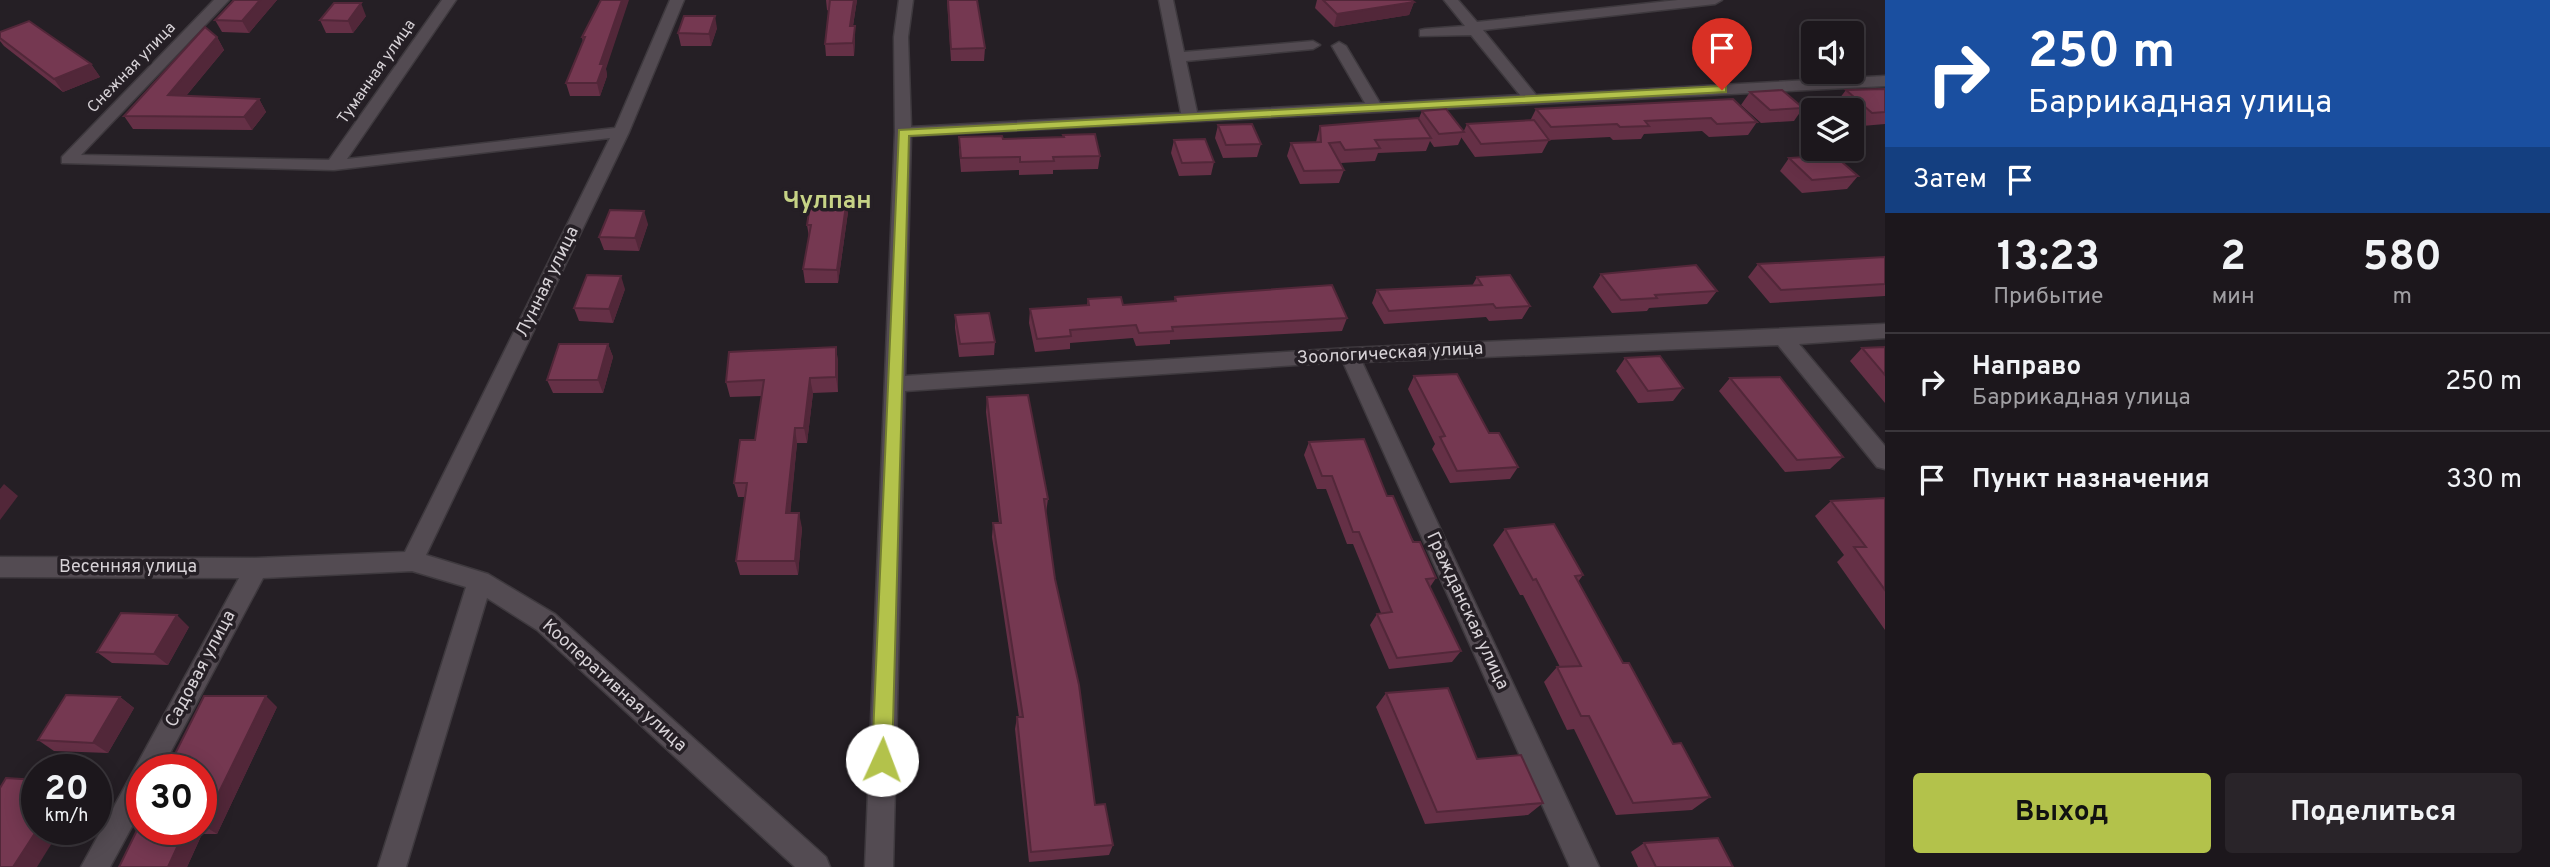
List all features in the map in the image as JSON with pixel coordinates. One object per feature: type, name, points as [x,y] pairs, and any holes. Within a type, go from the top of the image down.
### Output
[{"type":"street","name":"Снежная улица","points":[[222,0],[68,160],[334,164]]},
{"type":"street","name":"Туманная улица","points":[[334,164],[449,0]]},
{"type":"street","name":"Лунная улица","points":[[412,561],[621,132],[677,0]]},
{"type":"street","points":[[878,867],[903,132],[901,37],[906,0]]},
{"type":"street","points":[[1166,0],[1180,57],[1190,117]]},
{"type":"street","points":[[1451,0],[1532,100]]},
{"type":"street","points":[[1425,33],[1715,0]]},
{"type":"street","points":[[1180,57],[1313,45]]},
{"type":"street","points":[[1339,46],[1376,108]]},
{"type":"street","points":[[903,132],[1885,81]]},
{"type":"street","points":[[334,164],[621,132]]},
{"type":"street","name":"Зоологическая улица","points":[[895,384],[1349,355],[1783,338],[1885,331]]},
{"type":"street","points":[[1783,338],[1885,461]]},
{"type":"street","name":"Гражданская улица","points":[[1349,355],[1585,867]]},
{"type":"street","name":"Кооперативная улица","points":[[256,568],[412,561],[480,581],[545,622],[816,867]]},
{"type":"street","name":"Весенняя улица","points":[[0,567],[256,568]]},
{"type":"street","name":"Садовая улица","points":[[156,754],[256,568]]},
{"type":"street","points":[[392,867],[480,581]]},
{"type":"street","points":[[95,867],[126,810]]},
{"type":"building","points":[[234,0],[260,0],[242,21],[215,20]]},
{"type":"building","points":[[601,0],[622,0],[600,64],[604,64],[597,83],[566,83],[585,37],[582,37]]},
{"type":"building","points":[[830,0],[854,0],[850,26],[855,26],[853,43],[825,44]]},
{"type":"building","points":[[948,0],[977,0],[985,48],[951,49]]},
{"type":"building","points":[[1323,0],[1411,0],[1414,2],[1337,14]]},
{"type":"building","points":[[334,3],[361,3],[348,21],[320,20]]},
{"type":"building","points":[[684,16],[715,16],[709,34],[678,33]]},
{"type":"building","points":[[29,21],[91,64],[54,79],[0,38],[0,32]]},
{"type":"building","points":[[205,27],[217,37],[168,95],[259,99],[244,117],[124,116]]},
{"type":"building","points":[[1885,89],[1885,112],[1872,113],[1864,106],[1864,98],[1855,98],[1846,90]]},
{"type":"building","points":[[1782,90],[1801,108],[1770,110],[1750,92]]},
{"type":"building","points":[[1733,99],[1757,122],[1717,124],[1711,118],[1645,121],[1649,126],[1620,127],[1617,124],[1551,127],[1536,109]]},
{"type":"building","points":[[1446,109],[1464,132],[1439,134],[1422,111]]},
{"type":"building","points":[[1418,118],[1431,138],[1375,140],[1380,148],[1345,150],[1340,142],[1329,143],[1344,170],[1304,171],[1291,143],[1321,142],[1320,126]]},
{"type":"building","points":[[1534,120],[1549,140],[1481,144],[1467,124]]},
{"type":"building","points":[[1252,124],[1261,144],[1226,145],[1218,125]]},
{"type":"building","points":[[1095,134],[1100,156],[1053,157],[1054,161],[1020,162],[1020,157],[961,158],[959,137],[1002,136],[1003,139]]},
{"type":"building","points":[[1205,139],[1214,162],[1182,163],[1174,140]]},
{"type":"building","points":[[1801,157],[1801,161],[1841,161],[1858,176],[1812,180],[1789,158]]},
{"type":"building","points":[[811,198],[847,198],[837,270],[803,269],[811,225],[807,225]]},
{"type":"building","points":[[610,210],[644,211],[635,238],[599,237]]},
{"type":"building","points":[[1885,257],[1885,284],[1781,290],[1758,264]]},
{"type":"building","points":[[1696,265],[1717,291],[1621,300],[1601,274]]},
{"type":"building","points":[[587,275],[621,276],[609,309],[574,308]]},
{"type":"building","points":[[1510,275],[1530,306],[1496,308],[1493,304],[1389,311],[1377,290],[1482,285],[1477,277]]},
{"type":"building","points":[[1332,285],[1347,318],[1172,327],[1173,331],[1139,333],[1136,325],[1070,330],[1071,336],[1037,339],[1030,309],[1089,305],[1088,299],[1121,297],[1123,305],[1176,301],[1175,297]]},
{"type":"building","points":[[989,313],[995,342],[960,344],[955,315]]},
{"type":"building","points":[[559,344],[608,344],[598,380],[547,380]]},
{"type":"building","points":[[836,347],[836,377],[810,378],[804,428],[795,428],[786,513],[799,513],[795,561],[736,561],[747,483],[734,483],[740,440],[755,440],[764,380],[726,382],[729,352]]},
{"type":"building","points":[[1885,347],[1885,375],[1862,348]]},
{"type":"building","points":[[1660,356],[1683,388],[1648,391],[1625,358]]},
{"type":"building","points":[[1457,374],[1489,433],[1499,433],[1518,467],[1457,471],[1440,437],[1445,436],[1414,376]]},
{"type":"building","points":[[1780,377],[1843,457],[1797,460],[1730,378]]},
{"type":"building","points":[[1028,395],[1048,499],[1044,499],[1055,579],[1079,685],[1095,805],[1105,804],[1113,845],[1031,852],[1017,717],[1023,717],[993,523],[1001,523],[987,397]]},
{"type":"building","points":[[1364,439],[1387,496],[1393,496],[1413,542],[1420,542],[1436,578],[1426,579],[1461,651],[1397,658],[1377,614],[1392,612],[1359,532],[1353,532],[1332,476],[1322,476],[1309,442]]},
{"type":"building","points":[[1884,498],[1885,590],[1854,547],[1866,547],[1831,501]]},
{"type":"building","points":[[1554,524],[1583,575],[1575,576],[1623,663],[1629,663],[1673,744],[1681,743],[1710,797],[1633,803],[1589,716],[1581,716],[1557,667],[1581,666],[1536,579],[1533,580],[1505,529]]},
{"type":"building","points":[[121,613],[177,615],[154,654],[97,652]]},
{"type":"building","points":[[1448,688],[1477,759],[1521,755],[1543,803],[1437,812],[1386,693]]},
{"type":"building","points":[[66,695],[120,697],[93,743],[38,740]]},
{"type":"building","points":[[204,696],[266,696],[217,796],[217,754],[175,754]]},
{"type":"building","points":[[6,778],[21,779],[21,845],[27,845],[13,867],[0,867],[0,788]]},
{"type":"building","points":[[1718,838],[1733,867],[1656,867],[1644,843]]},
{"type":"building","points":[[130,845],[178,845],[168,867],[119,867]]},
{"type":"district","name":"Чулпан","points":[[827,202]]},
{"type":"route","points":[[882,760],[903,132],[1722,90]]}]
